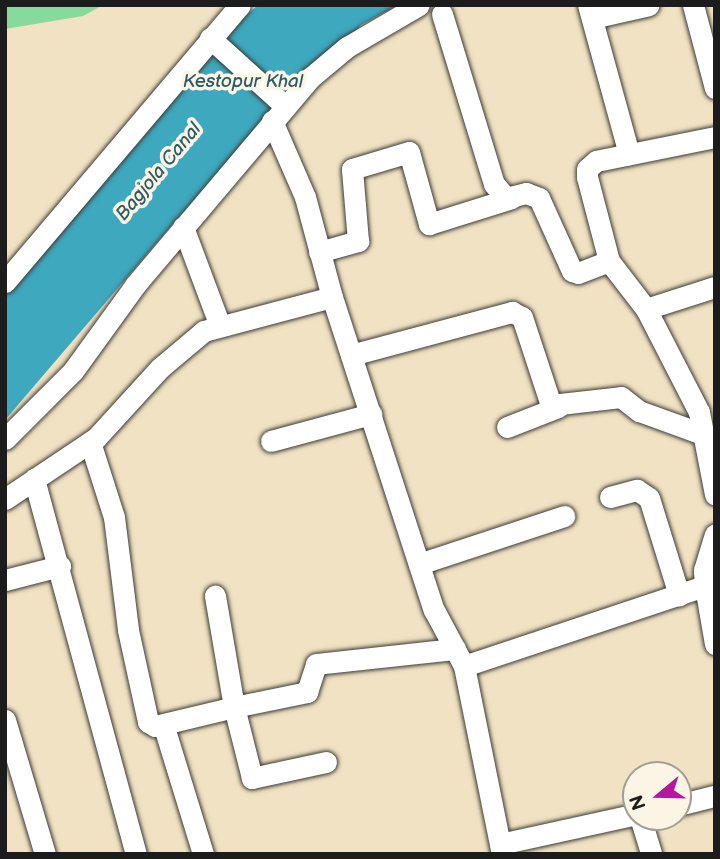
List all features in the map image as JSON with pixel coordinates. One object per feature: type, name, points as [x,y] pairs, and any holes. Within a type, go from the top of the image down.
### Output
[{"type":"street","points":[[5,282],[209,38],[240,5]]},
{"type":"street","points":[[5,439],[73,371],[183,228],[279,113],[347,47],[419,5]]},
{"type":"street","points":[[629,154],[590,12],[649,5]]},
{"type":"street","points":[[693,5],[715,88]]},
{"type":"street","points":[[442,14],[494,184],[506,198],[512,198]]},
{"type":"street","points":[[209,38],[279,113],[332,296],[434,610],[459,657],[501,849],[622,820]]},
{"type":"street","points":[[715,137],[596,161],[587,169],[609,261],[646,309],[707,410],[705,435],[715,494]]},
{"type":"street","points":[[320,252],[358,241],[352,169],[409,152],[429,224],[526,193],[539,198],[572,271],[578,273],[609,261]]},
{"type":"street","points":[[183,228],[220,326]]},
{"type":"street","points":[[646,309],[715,287]]},
{"type":"street","points":[[5,499],[90,442],[160,368],[204,331],[332,296]]},
{"type":"street","points":[[351,355],[512,312],[522,317],[548,402],[558,407]]},
{"type":"street","points":[[507,427],[593,397],[621,397],[639,411],[705,435]]},
{"type":"street","points":[[271,441],[371,414]]},
{"type":"street","points":[[90,442],[114,517],[128,630],[148,722],[164,727],[234,707],[307,692],[316,664],[459,657],[705,586]]},
{"type":"street","points":[[34,480],[60,566],[136,854]]},
{"type":"street","points":[[610,497],[637,490],[649,498],[679,595]]},
{"type":"street","points":[[419,564],[564,516]]},
{"type":"street","points":[[715,535],[704,570],[715,644]]},
{"type":"street","points":[[5,580],[60,566]]},
{"type":"street","points":[[215,596],[234,707],[252,778],[326,762]]},
{"type":"street","points":[[5,720],[10,753],[45,854]]},
{"type":"street","points":[[164,727],[203,854]]},
{"type":"street","points":[[692,802],[715,796]]},
{"type":"street","points":[[643,831],[651,854]]},
{"type":"green space","points":[[5,5],[103,5],[83,16],[5,29]]},
{"type":"water","name":"Kestopur Khal","points":[[258,5],[398,5],[361,25],[177,219],[5,420],[5,289],[215,43]]},
{"type":"water label","name":"Bagjola Canal","points":[[159,172]]}]
